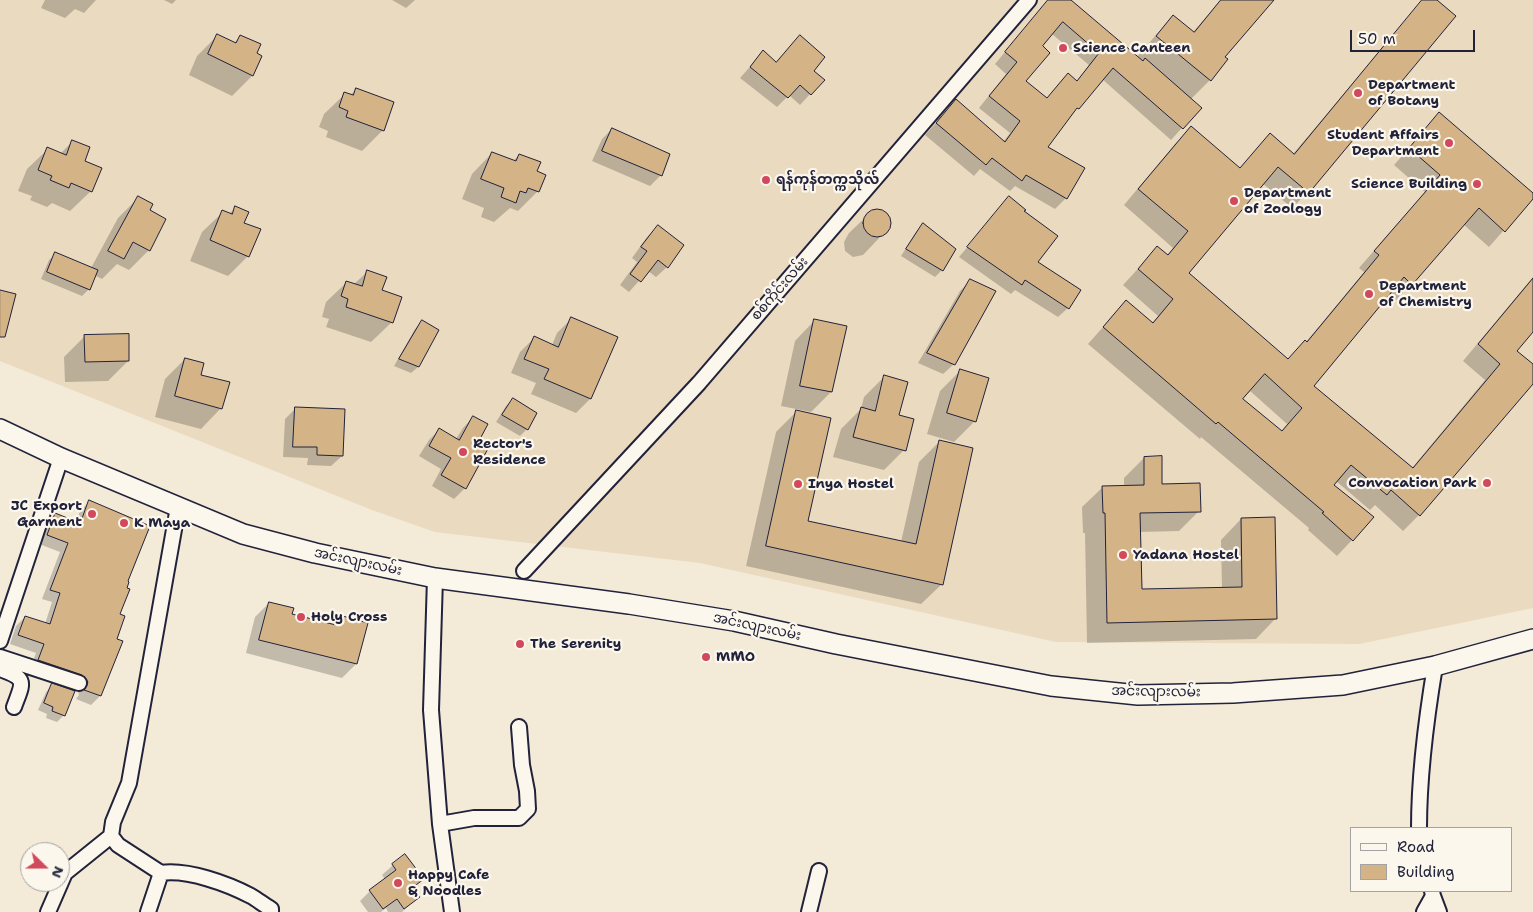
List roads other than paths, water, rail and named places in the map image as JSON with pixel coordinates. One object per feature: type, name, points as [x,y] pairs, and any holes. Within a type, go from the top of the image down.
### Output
[{"type":"main road","name":"အင်းလျားလမ်း","points":[[0,429],[61,458],[243,534],[315,553],[435,578],[629,604],[724,620],[845,646],[1051,686],[1138,695],[1233,693],[1343,685],[1435,666],[1533,638]]},
{"type":"street","name":"စစ်ကိုင်းလမ်း","points":[[524,571],[699,383],[1029,0]]},
{"type":"street","points":[[0,641],[61,458]]},
{"type":"street","points":[[48,912],[65,873],[111,836],[114,822],[130,783],[178,507]]},
{"type":"street","points":[[435,578],[431,710],[440,824],[452,912]]},
{"type":"street","points":[[0,657],[79,683]]},
{"type":"street","points":[[1419,827],[1421,764],[1435,666]]},
{"type":"street","points":[[0,669],[16,675],[20,679],[22,685],[14,707]]},
{"type":"street","points":[[440,824],[474,818],[519,818],[528,809],[519,728]]},
{"type":"street","points":[[111,836],[118,845],[161,873],[174,871],[212,880],[252,896],[271,909],[271,912]]},
{"type":"street","points":[[809,912],[820,871]]},
{"type":"street","points":[[148,912],[161,873]]},
{"type":"street","points":[[1424,912],[1432,893]]},
{"type":"street","points":[[1432,893],[1440,912]]},
{"type":"place","name":"Science Canteen","points":[[1063,48]]},
{"type":"place","name":"Department of Botany","points":[[1358,93]]},
{"type":"place","name":"Student Affairs Department","points":[[1449,143]]},
{"type":"place","name":"ရန်ကုန်တက္ကသိုလ်","points":[[766,180]]},
{"type":"place","name":"Science Building","points":[[1477,184]]},
{"type":"place","name":"Department of Zoology","points":[[1234,201]]},
{"type":"place","name":"Department of Chemistry","points":[[1369,294]]},
{"type":"place","name":"Rector's Residence","points":[[463,452]]},
{"type":"place","name":"Convocation Park","points":[[1487,483]]},
{"type":"place","name":"Inya Hostel","points":[[798,484]]},
{"type":"place","name":"JC Export Garment","points":[[92,514]]},
{"type":"place","name":"K Maya","points":[[124,523]]},
{"type":"place","name":"Yadana Hostel","points":[[1123,555]]},
{"type":"place","name":"Holy Cross","points":[[301,617]]},
{"type":"place","name":"The Serenity","points":[[520,644]]},
{"type":"place","name":"MMO","points":[[706,657]]},
{"type":"place","name":"Happy Cafe & Noodles","points":[[398,883]]}]
